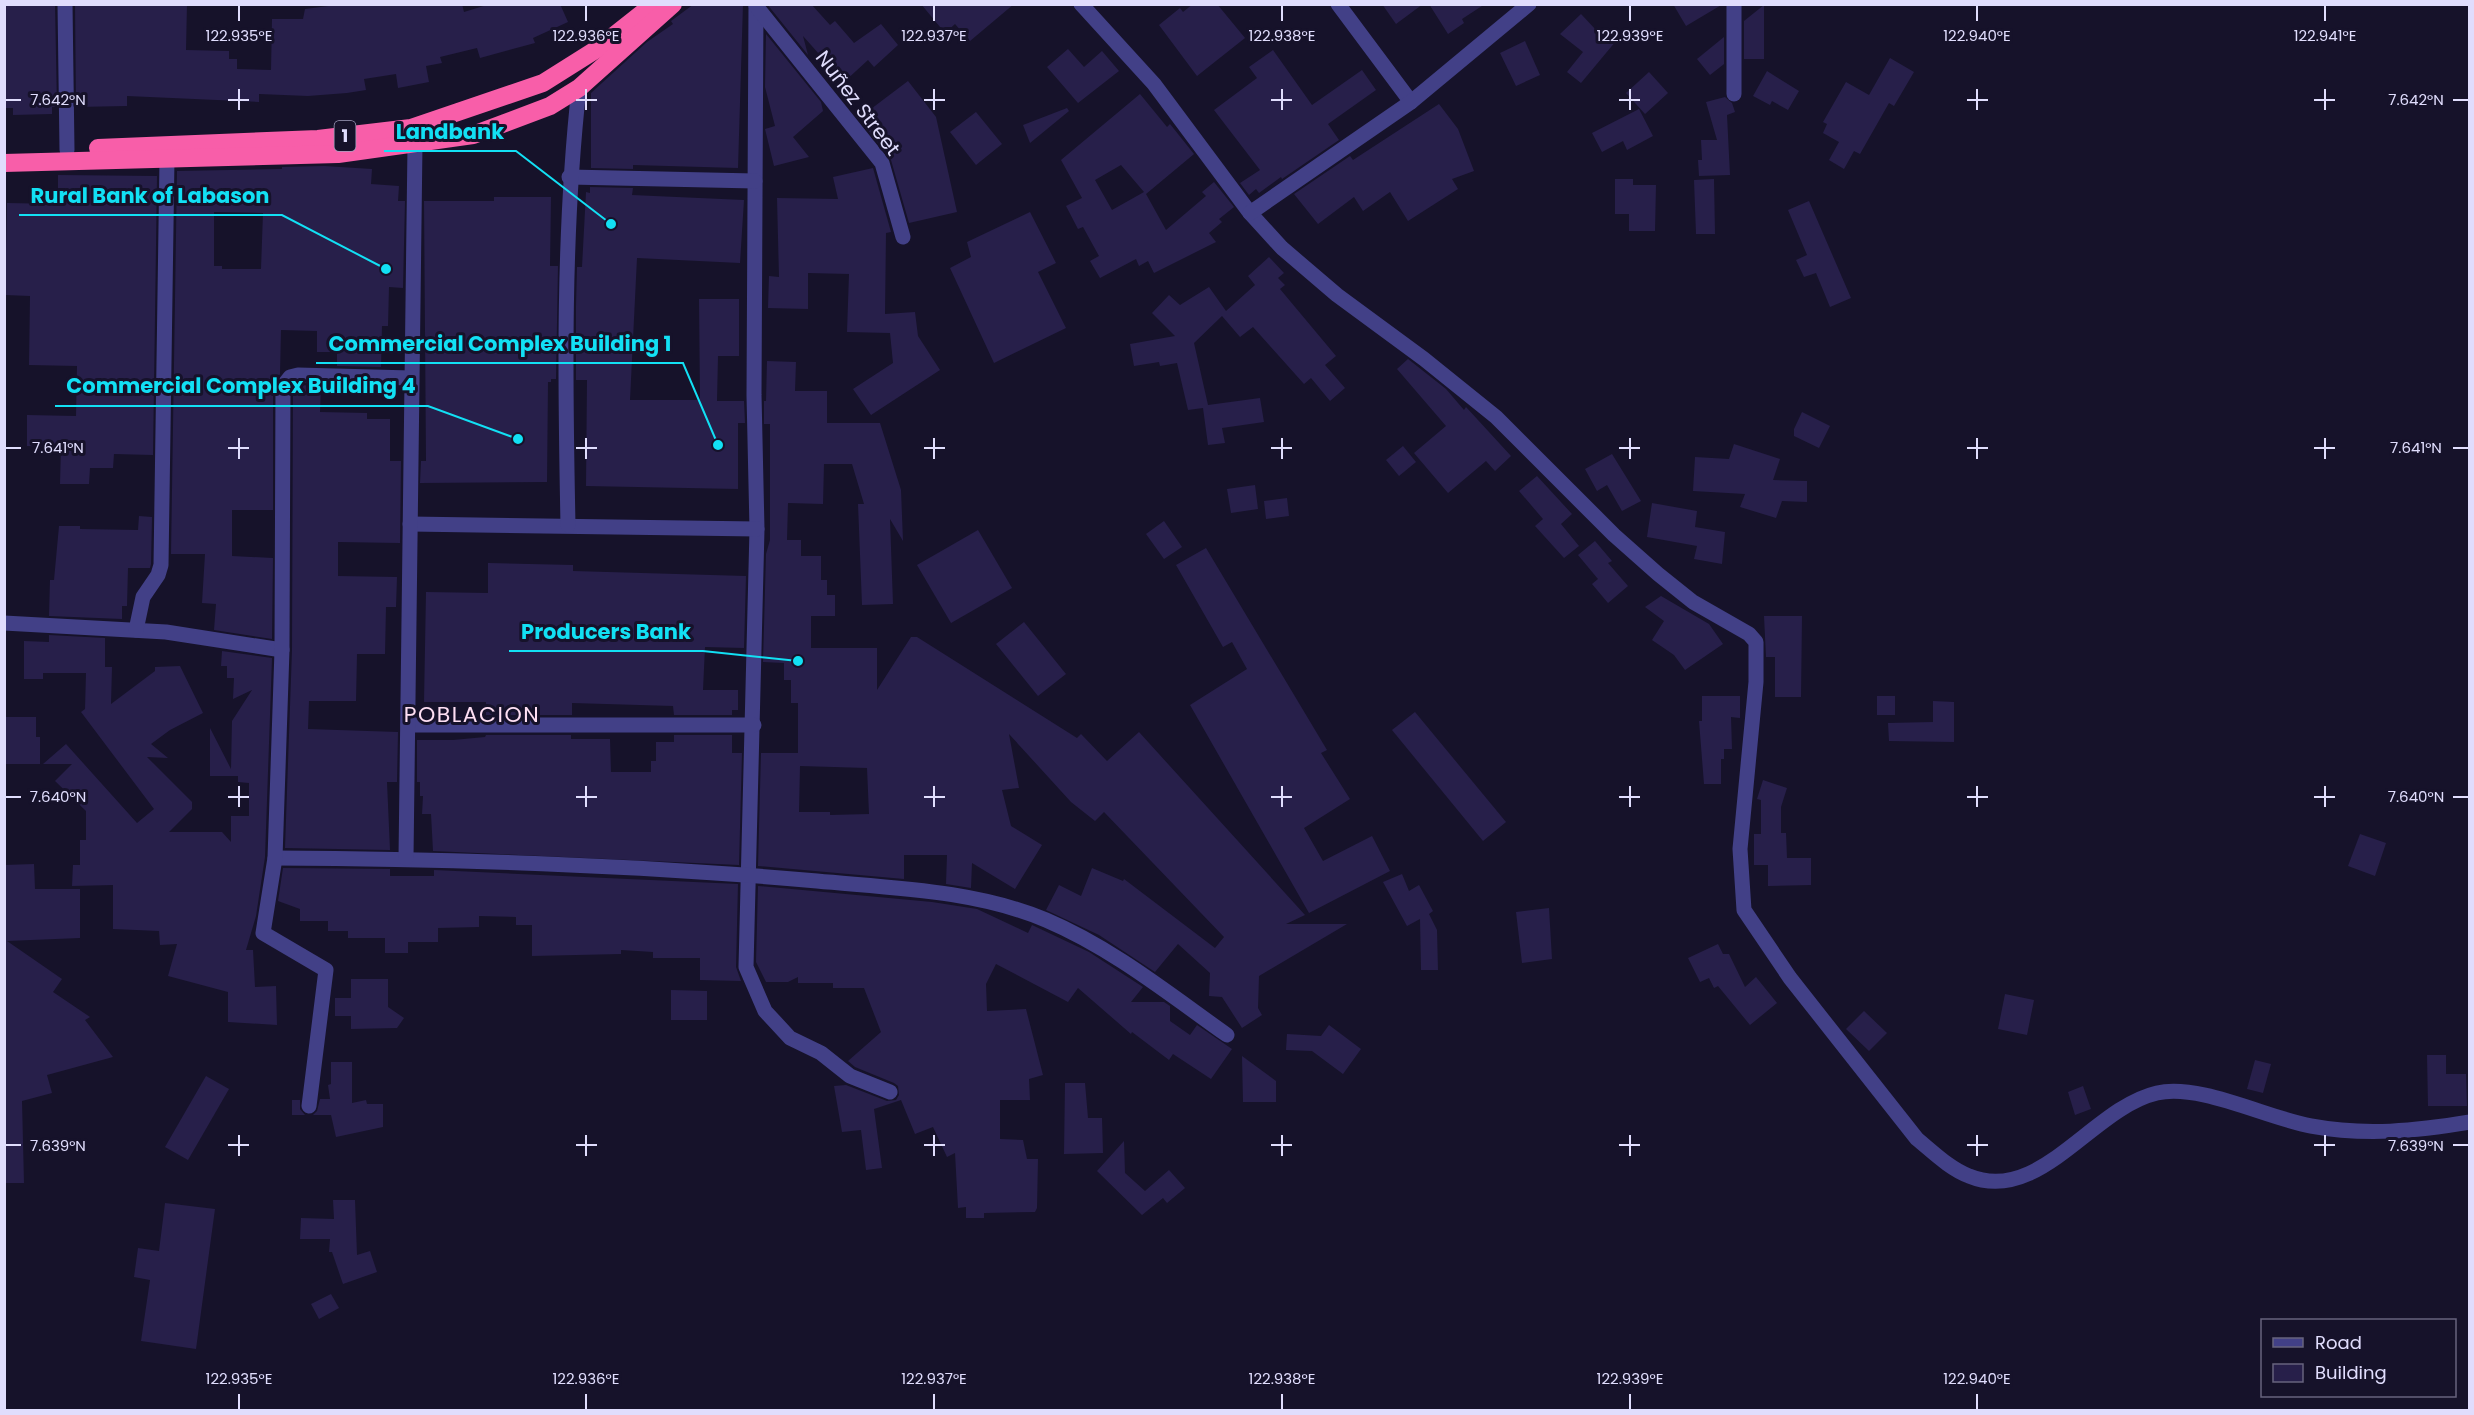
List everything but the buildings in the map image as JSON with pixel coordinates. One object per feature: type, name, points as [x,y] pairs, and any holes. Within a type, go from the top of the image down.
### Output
[{"type":"highway","name":"1","points":[[4,163],[338,154],[413,136],[543,83],[597,49],[654,4]]},
{"type":"highway","name":"1","points":[[4,152],[473,135],[550,106],[579,88],[673,4]]},
{"type":"street","points":[[65,4],[67,150]]},
{"type":"street","points":[[1081,4],[1154,84],[1250,213],[1282,248],[1337,295],[1424,359],[1496,417],[1614,535],[1658,574],[1693,602],[1749,634],[1756,642],[1756,682],[1740,849],[1744,910],[1790,978],[1917,1139],[1934,1153],[1969,1176],[1992,1182],[2009,1181],[2027,1175],[2050,1161],[2117,1110],[2156,1093],[2177,1092],[2217,1099],[2281,1119],[2343,1130],[2384,1133],[2469,1122]]},
{"type":"street","points":[[1338,4],[1412,102]]},
{"type":"street","points":[[1734,4],[1734,94]]},
{"type":"street","points":[[756,5],[754,395],[757,529],[754,725],[746,875],[746,967],[765,1011],[790,1038],[821,1053],[850,1076],[890,1092]]},
{"type":"street","name":"Nuñez Street","points":[[756,5],[882,164],[903,237]]},
{"type":"street","points":[[1250,213],[1412,102],[1524,6]]},
{"type":"street","points":[[568,525],[565,387],[569,177],[579,88]]},
{"type":"street","points":[[406,858],[413,136]]},
{"type":"street","points":[[137,630],[147,586],[158,575],[161,565],[167,159]]},
{"type":"street","points":[[569,177],[755,181]]},
{"type":"street","points":[[309,1106],[326,970],[263,933],[275,858],[282,650],[284,386],[290,377],[298,375],[411,378]]},
{"type":"street","points":[[410,524],[757,529]]},
{"type":"street","points":[[4,623],[166,632],[282,650]]},
{"type":"street","points":[[408,725],[754,725]]},
{"type":"street","points":[[275,858],[406,858],[746,875],[913,890],[979,900],[1045,920],[1108,951],[1227,1035]]},
{"type":"place","name":"Landbank","points":[[611,224]]},
{"type":"place","name":"Rural Bank of Labason","points":[[386,269]]},
{"type":"place","name":"Commercial Complex Building 4","points":[[518,439]]},
{"type":"place","name":"Commercial Complex Building 1","points":[[718,445]]},
{"type":"place","name":"Producers Bank","points":[[798,661]]},
{"type":"district","name":"POBLACION","points":[[472,714]]}]
